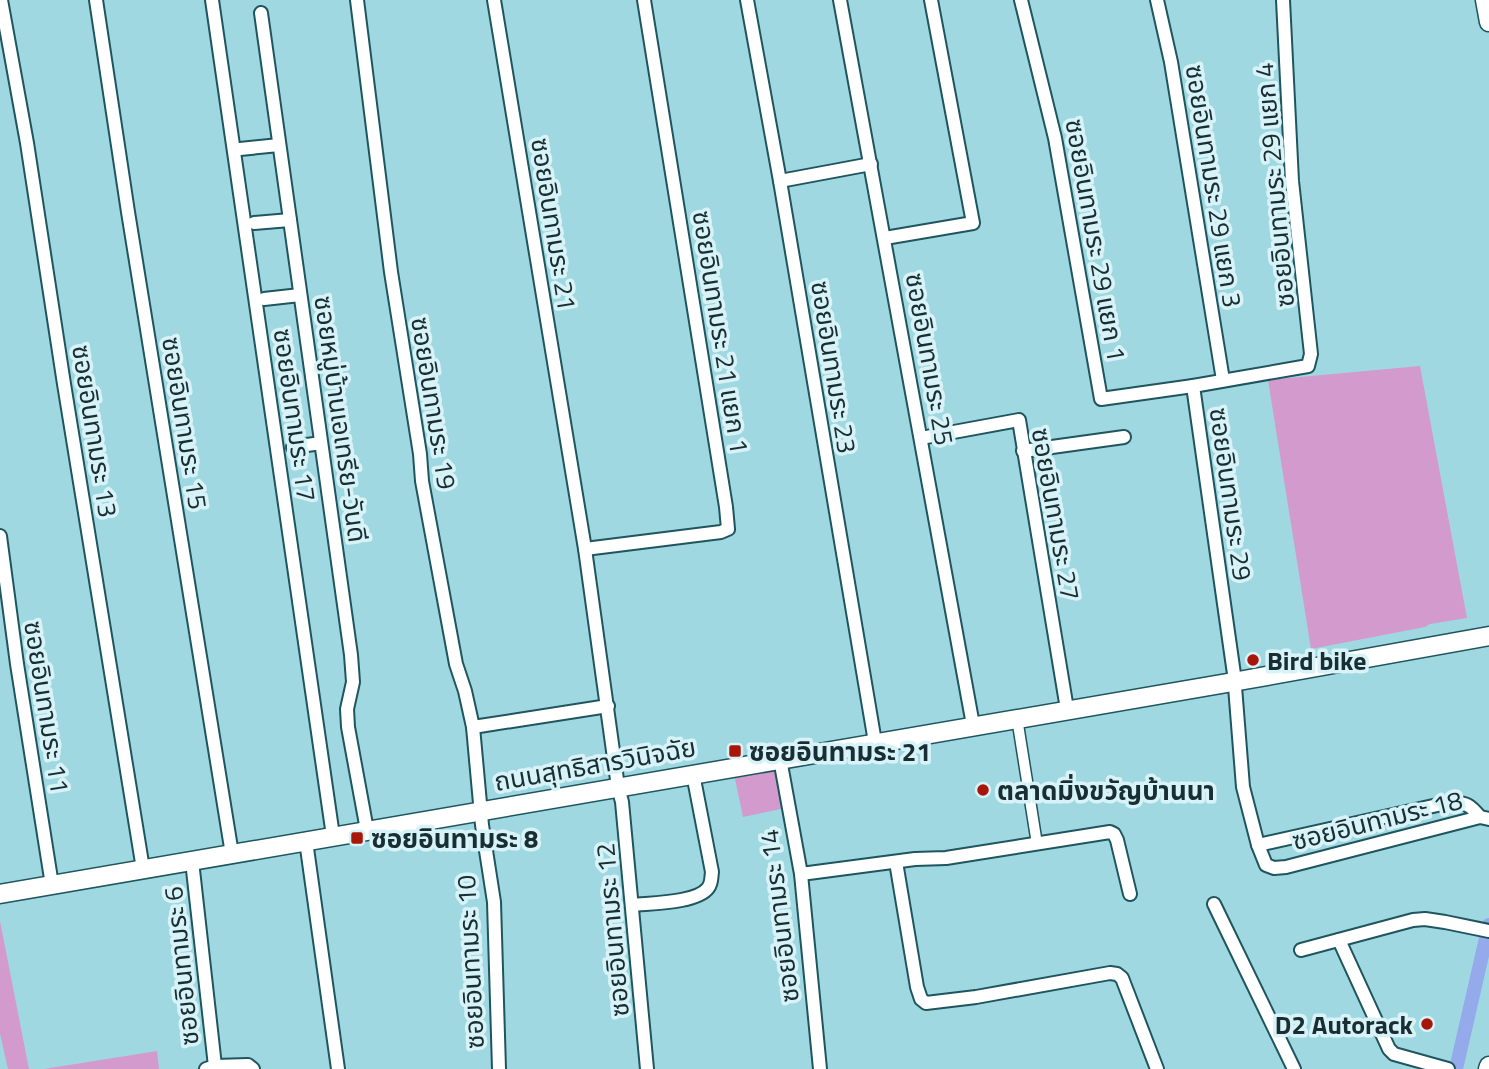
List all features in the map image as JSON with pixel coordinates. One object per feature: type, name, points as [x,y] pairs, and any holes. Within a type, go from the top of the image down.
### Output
[{"type":"main road","points":[[1485,0],[1489,22]]},
{"type":"main road","name":"ถนนสุทธิสารวินิจฉัย","points":[[0,894],[1489,636]]},
{"type":"street","name":"ซอยอินทามระ 13","points":[[1,0],[27,143],[143,869]]},
{"type":"street","name":"ซอยอินทามระ 15","points":[[96,0],[232,853]]},
{"type":"street","name":"ซอยอินทามระ 17","points":[[212,0],[333,836]]},
{"type":"street","name":"ซอยอินทามระ 19","points":[[357,0],[391,272],[422,481],[456,664],[473,727],[481,811]]},
{"type":"street","name":"ซอยอินทามระ 21","points":[[494,0],[584,549],[618,787]]},
{"type":"street","name":"ซอยอินทามระ 21 แยก 1","points":[[584,549],[728,529],[644,0]]},
{"type":"street","name":"ซอยอินทามระ 23","points":[[747,0],[875,743]]},
{"type":"street","name":"ซอยอินทามระ 25","points":[[840,0],[973,726]]},
{"type":"street","points":[[885,238],[974,223],[931,0]]},
{"type":"street","name":"ซอยอินทามระ 29 แยก 1","points":[[1021,0],[1055,138],[1101,399],[1193,386]]},
{"type":"street","name":"ซอยอินทามระ 29 แยก 3","points":[[1157,0],[1171,62],[1223,380]]},
{"type":"street","name":"ซอยอินทามระ 29 แยก 4","points":[[1283,0],[1292,181],[1311,354],[1308,366]]},
{"type":"street","name":"ซอยหมู่บ้านเอเทรีย-วันดี","points":[[261,13],[353,670],[347,709],[348,727],[367,830]]},
{"type":"street","points":[[240,149],[279,145]]},
{"type":"street","points":[[780,181],[871,164]]},
{"type":"street","points":[[254,223],[290,220]]},
{"type":"street","points":[[264,299],[300,295]]},
{"type":"street","name":"ซอยอินทามระ 29","points":[[1233,682],[1193,386],[1308,366]]},
{"type":"street","name":"ซอยอินทามระ 27","points":[[921,438],[1019,420],[1067,709]]},
{"type":"street","points":[[1023,451],[1124,437]]},
{"type":"street","points":[[293,447],[321,443]]},
{"type":"street","name":"ซอยอินทามระ 11","points":[[0,536],[52,885]]},
{"type":"street","name":"ซอยอินทามระ 18","points":[[1233,682],[1242,786],[1266,865],[1274,868],[1286,867],[1485,818]]},
{"type":"street","points":[[473,727],[607,706]]},
{"type":"street","points":[[1017,718],[1037,844]]},
{"type":"street","name":"ซอยอินทามระ 14","points":[[780,759],[801,874],[820,1069]]},
{"type":"street","points":[[633,905],[693,898],[705,892],[711,885],[712,872],[693,774]]},
{"type":"street","name":"ซอยอินทามระ 12","points":[[618,787],[633,905],[648,1069]]},
{"type":"street","name":"ซอยอินทามระ 18","points":[[1258,845],[1451,802],[1470,806],[1485,818]]},
{"type":"street","name":"ซอยอินทามระ 10","points":[[481,811],[494,902],[499,1069]]},
{"type":"street","points":[[801,874],[946,858],[1106,832],[1114,834],[1130,894]]},
{"type":"street","points":[[306,841],[338,1069]]},
{"type":"street","name":"ซอยอินทามระ 6","points":[[192,860],[211,1068],[248,1065],[253,1069]]},
{"type":"street","points":[[896,862],[921,999],[926,1003],[1117,974],[1129,993],[1157,1069]]},
{"type":"street","points":[[1214,904],[1294,1069]]},
{"type":"street","points":[[1301,950],[1413,920],[1425,919],[1489,931]]},
{"type":"street","points":[[1339,940],[1389,1049],[1394,1054],[1447,1069]]},
{"type":"shaded area","points":[[1420,366],[1467,618],[1311,649],[1268,380]]},
{"type":"shaded area","points":[[778,769],[785,808],[743,817],[734,774]]},
{"type":"shaded area","points":[[0,921],[29,1069],[8,1069],[0,1034]]},
{"type":"shaded area","points":[[157,1051],[159,1069],[44,1069]]},
{"type":"waterway","points":[[1456,1069],[1489,925]]},
{"type":"place","name":"Bird bike","points":[[1253,660]]},
{"type":"place","name":"ซอยอินทามระ 21","points":[[735,751]]},
{"type":"place","name":"ตลาดมิ่งขวัญบ้านนา","points":[[983,790]]},
{"type":"place","name":"ซอยอินทามระ 8","points":[[357,838]]},
{"type":"place","name":"D2 Autorack","points":[[1427,1024]]}]
